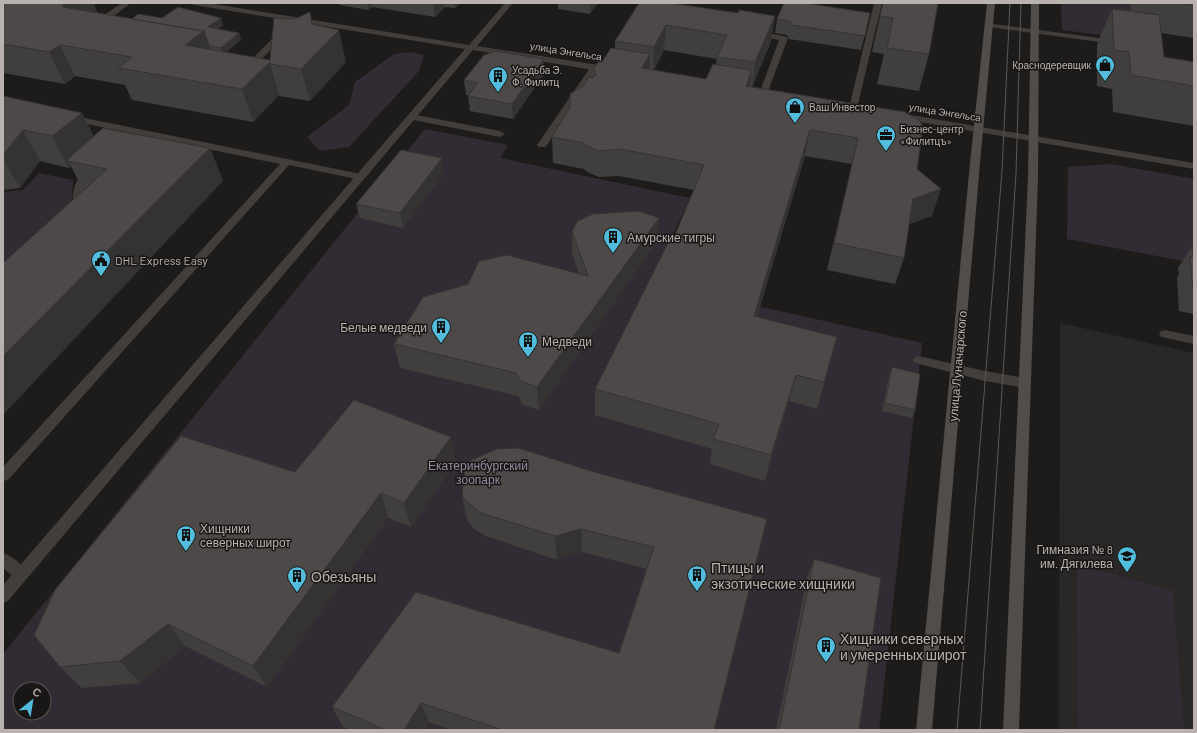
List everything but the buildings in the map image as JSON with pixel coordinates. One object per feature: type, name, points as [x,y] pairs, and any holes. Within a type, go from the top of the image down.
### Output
[{"type":"main road","name":"улица Луначарского","points":[[924,730],[956,369],[992,3]]},
{"type":"main road","points":[[1011,730],[1034,139],[1035,3]]},
{"type":"street","points":[[92,27],[127,3]]},
{"type":"street","name":"улица Энгельса","points":[[194,3],[618,71]]},
{"type":"street","points":[[3,596],[509,3]]},
{"type":"street","points":[[853,108],[869,22],[878,3]]},
{"type":"street","points":[[236,61],[252,64],[296,19]]},
{"type":"street","points":[[989,25],[1122,43]]},
{"type":"street","points":[[746,32],[784,38],[763,94]]},
{"type":"street","points":[[542,145],[595,67]]},
{"type":"street","points":[[575,96],[586,98]]},
{"type":"street","name":"улица Энгельса","points":[[891,114],[1194,166]]},
{"type":"street","points":[[61,117],[361,177]]},
{"type":"street","points":[[412,117],[500,134]]},
{"type":"street","points":[[124,141],[135,132]]},
{"type":"street","points":[[3,476],[287,162]]},
{"type":"street","points":[[79,216],[79,185],[81,180],[96,166]]},
{"type":"street","points":[[1165,334],[1194,340]]},
{"type":"street","points":[[919,360],[1025,383]]},
{"type":"street","points":[[3,559],[21,574]]},
{"type":"shaded area","name":"Гимназия № 8 им. Дягилева","points":[[1060,323],[1194,353],[1194,730],[1059,730]]},
{"type":"green space","points":[[1061,3],[1130,3],[1134,29],[1126,38],[1062,30]]},
{"type":"green space","points":[[412,52],[424,55],[419,71],[349,147],[320,151],[307,137],[349,105],[355,82],[394,54]]},
{"type":"green space","name":"Екатеринбургский зоопарк","points":[[425,129],[508,145],[500,158],[690,198],[651,282],[922,343],[879,730],[3,730],[3,654]]},
{"type":"green space","points":[[1111,164],[1194,179],[1194,263],[1067,239],[1068,167]]},
{"type":"green space","points":[[39,173],[73,180],[70,224],[3,288],[3,192],[23,190]]},
{"type":"green space","points":[[1077,564],[1173,591],[1184,730],[1084,730],[1078,728]]},
{"type":"tram line","points":[[957,730],[1002,171],[1010,3]]},
{"type":"tram line","points":[[980,730],[1016,173],[1021,3]]},
{"type":"place","name":"Краснодеревщик","points":[[1105,82]]},
{"type":"place","name":"Усадьба Э. Ф. Филитц","points":[[498,93]]},
{"type":"place","name":"Ваш Инвестор","points":[[795,124]]},
{"type":"place","name":"Бизнес-центр «Филитцъ»","points":[[886,152]]},
{"type":"place","name":"Амурские тигры","points":[[613,254]]},
{"type":"place","name":"DHL Express Easy","points":[[101,277]]},
{"type":"place","name":"Белые медведи","points":[[441,344]]},
{"type":"place","name":"Медведи","points":[[528,358]]},
{"type":"place","name":"Хищники северных широт","points":[[186,552]]},
{"type":"place","name":"Гимназия № 8 им. Дягилева","points":[[1127,573]]},
{"type":"place","name":"Птицы и экзотические хищники","points":[[697,592]]},
{"type":"place","name":"Обезьяны","points":[[297,593]]},
{"type":"place","name":"Хищники северных и умеренных широт","points":[[826,663]]}]
